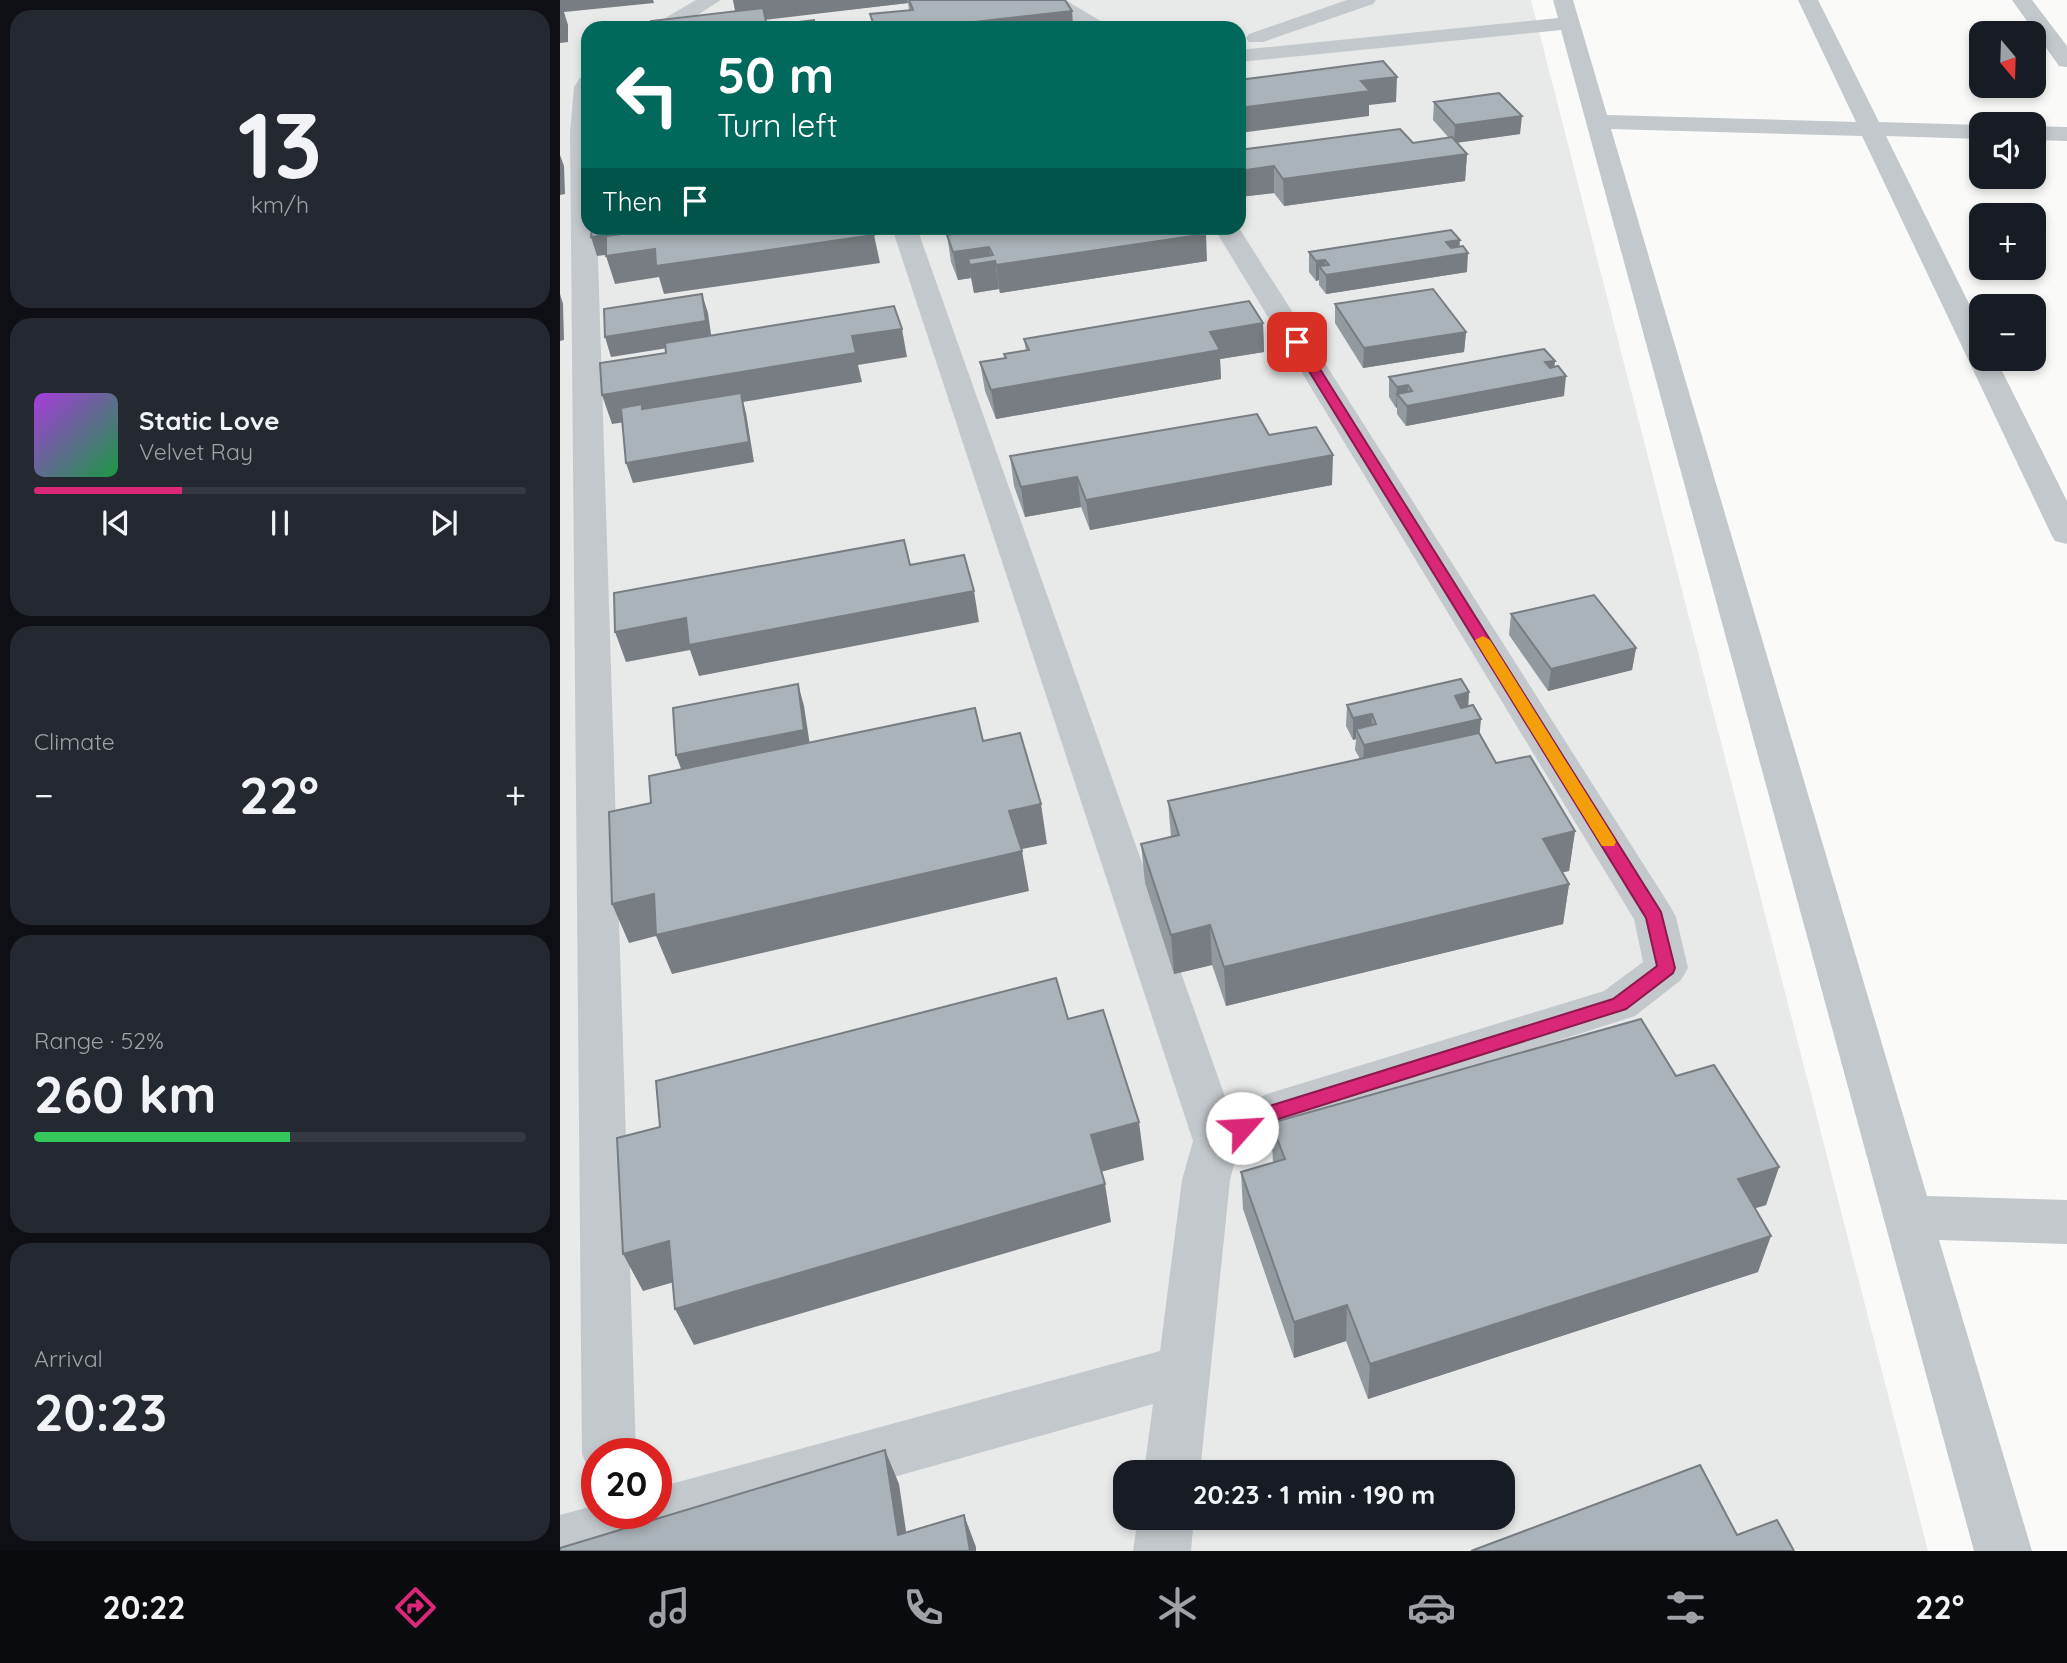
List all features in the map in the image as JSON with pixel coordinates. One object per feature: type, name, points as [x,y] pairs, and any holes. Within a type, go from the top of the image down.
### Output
[{"type":"street","points":[[674,21],[711,0]]},
{"type":"street","points":[[1050,0],[1087,21]]},
{"type":"street","points":[[1246,41],[1366,0]]},
{"type":"street","points":[[1808,0],[1969,331]]},
{"type":"street","points":[[2022,0],[2067,61]]},
{"type":"street","points":[[1246,55],[1567,12],[2003,1551]]},
{"type":"street","points":[[581,110],[577,132],[609,1438]]},
{"type":"street","points":[[1600,122],[1969,132]]},
{"type":"street","points":[[2046,133],[2067,134]]},
{"type":"street","points":[[906,235],[1217,1141],[1206,1180],[1173,1460]]},
{"type":"street","points":[[1217,1141],[1267,1114],[1619,1004],[1667,968],[1655,917],[1230,235]]},
{"type":"street","points":[[1988,371],[2067,534]]},
{"type":"street","points":[[1908,1217],[2067,1222]]},
{"type":"street","points":[[672,1507],[1184,1370]]},
{"type":"street","points":[[1162,1551],[1164,1530]]},
{"type":"shaded area","points":[[560,0],[1531,0],[1928,1551],[560,1551]]},
{"type":"building","points":[[909,0],[1065,0],[1072,11],[984,21],[872,21],[870,14],[913,10]]},
{"type":"building","points":[[763,8],[766,21],[651,21]]},
{"type":"building","points":[[1383,61],[1397,77],[1361,81],[1370,91],[1246,107],[1246,79]]},
{"type":"building","points":[[1499,93],[1522,116],[1455,125],[1434,102]]},
{"type":"building","points":[[1400,129],[1413,143],[1452,137],[1467,154],[1283,179],[1274,166],[1246,170],[1246,149]]},
{"type":"building","points":[[1451,230],[1460,240],[1446,242],[1451,248],[1463,246],[1468,253],[1326,275],[1319,266],[1329,265],[1325,260],[1316,261],[1309,252]]},
{"type":"building","points":[[874,235],[656,266],[655,249],[606,256],[606,236]]},
{"type":"building","points":[[947,235],[1199,235],[996,265],[995,261],[970,265],[968,259],[993,255],[989,247],[953,252]]},
{"type":"building","points":[[1433,289],[1466,332],[1364,348],[1335,304]]},
{"type":"building","points":[[702,294],[706,321],[605,337],[604,309]]},
{"type":"building","points":[[1249,301],[1263,323],[1210,332],[1220,350],[991,390],[980,362],[1006,358],[1004,354],[1029,350],[1024,339]]},
{"type":"building","points":[[894,306],[902,329],[852,336],[856,353],[602,395],[600,363],[666,353],[665,343]]},
{"type":"building","points":[[1544,349],[1555,361],[1545,362],[1550,368],[1558,366],[1566,376],[1407,406],[1397,394],[1412,391],[1408,385],[1397,387],[1389,377]]},
{"type":"building","points":[[741,393],[749,442],[626,463],[621,408],[642,404],[642,409]]},
{"type":"building","points":[[1257,414],[1269,435],[1316,427],[1333,455],[1086,500],[1077,477],[1021,487],[1010,456]]},
{"type":"building","points":[[904,540],[910,565],[964,555],[974,591],[689,645],[686,618],[615,632],[614,593]]},
{"type":"building","points":[[1594,595],[1636,648],[1551,669],[1511,614]]},
{"type":"building","points":[[1461,679],[1469,692],[1455,696],[1461,708],[1473,705],[1481,719],[1364,745],[1356,729],[1376,724],[1372,714],[1353,718],[1347,705]]},
{"type":"building","points":[[798,684],[804,730],[676,755],[673,708]]},
{"type":"building","points":[[975,708],[983,741],[1020,733],[1041,804],[1009,811],[1022,851],[656,935],[654,894],[612,904],[609,812],[651,803],[649,776]]},
{"type":"building","points":[[1479,733],[1496,763],[1530,756],[1575,831],[1543,839],[1569,884],[1224,967],[1210,925],[1171,935],[1141,844],[1179,835],[1168,801]]},
{"type":"building","points":[[1056,978],[1068,1019],[1103,1010],[1139,1122],[1091,1135],[1105,1184],[675,1309],[669,1241],[623,1254],[617,1138],[660,1127],[656,1081]]},
{"type":"building","points":[[1641,1019],[1676,1076],[1714,1065],[1779,1167],[1738,1179],[1771,1236],[1370,1364],[1347,1305],[1294,1322],[1241,1172],[1285,1159],[1271,1123]]},
{"type":"building","points":[[885,1450],[898,1535],[964,1515],[970,1551],[560,1551],[560,1548],[623,1529],[672,1529],[672,1514]]},
{"type":"building","points":[[1700,1465],[1737,1535],[1777,1520],[1794,1551],[1471,1551]]},
{"type":"slow traffic","points":[[1483,640],[1608,842]]},
{"type":"route","points":[[1242,1128],[1267,1114],[1619,1004],[1667,968],[1655,917],[1297,342]]}]
